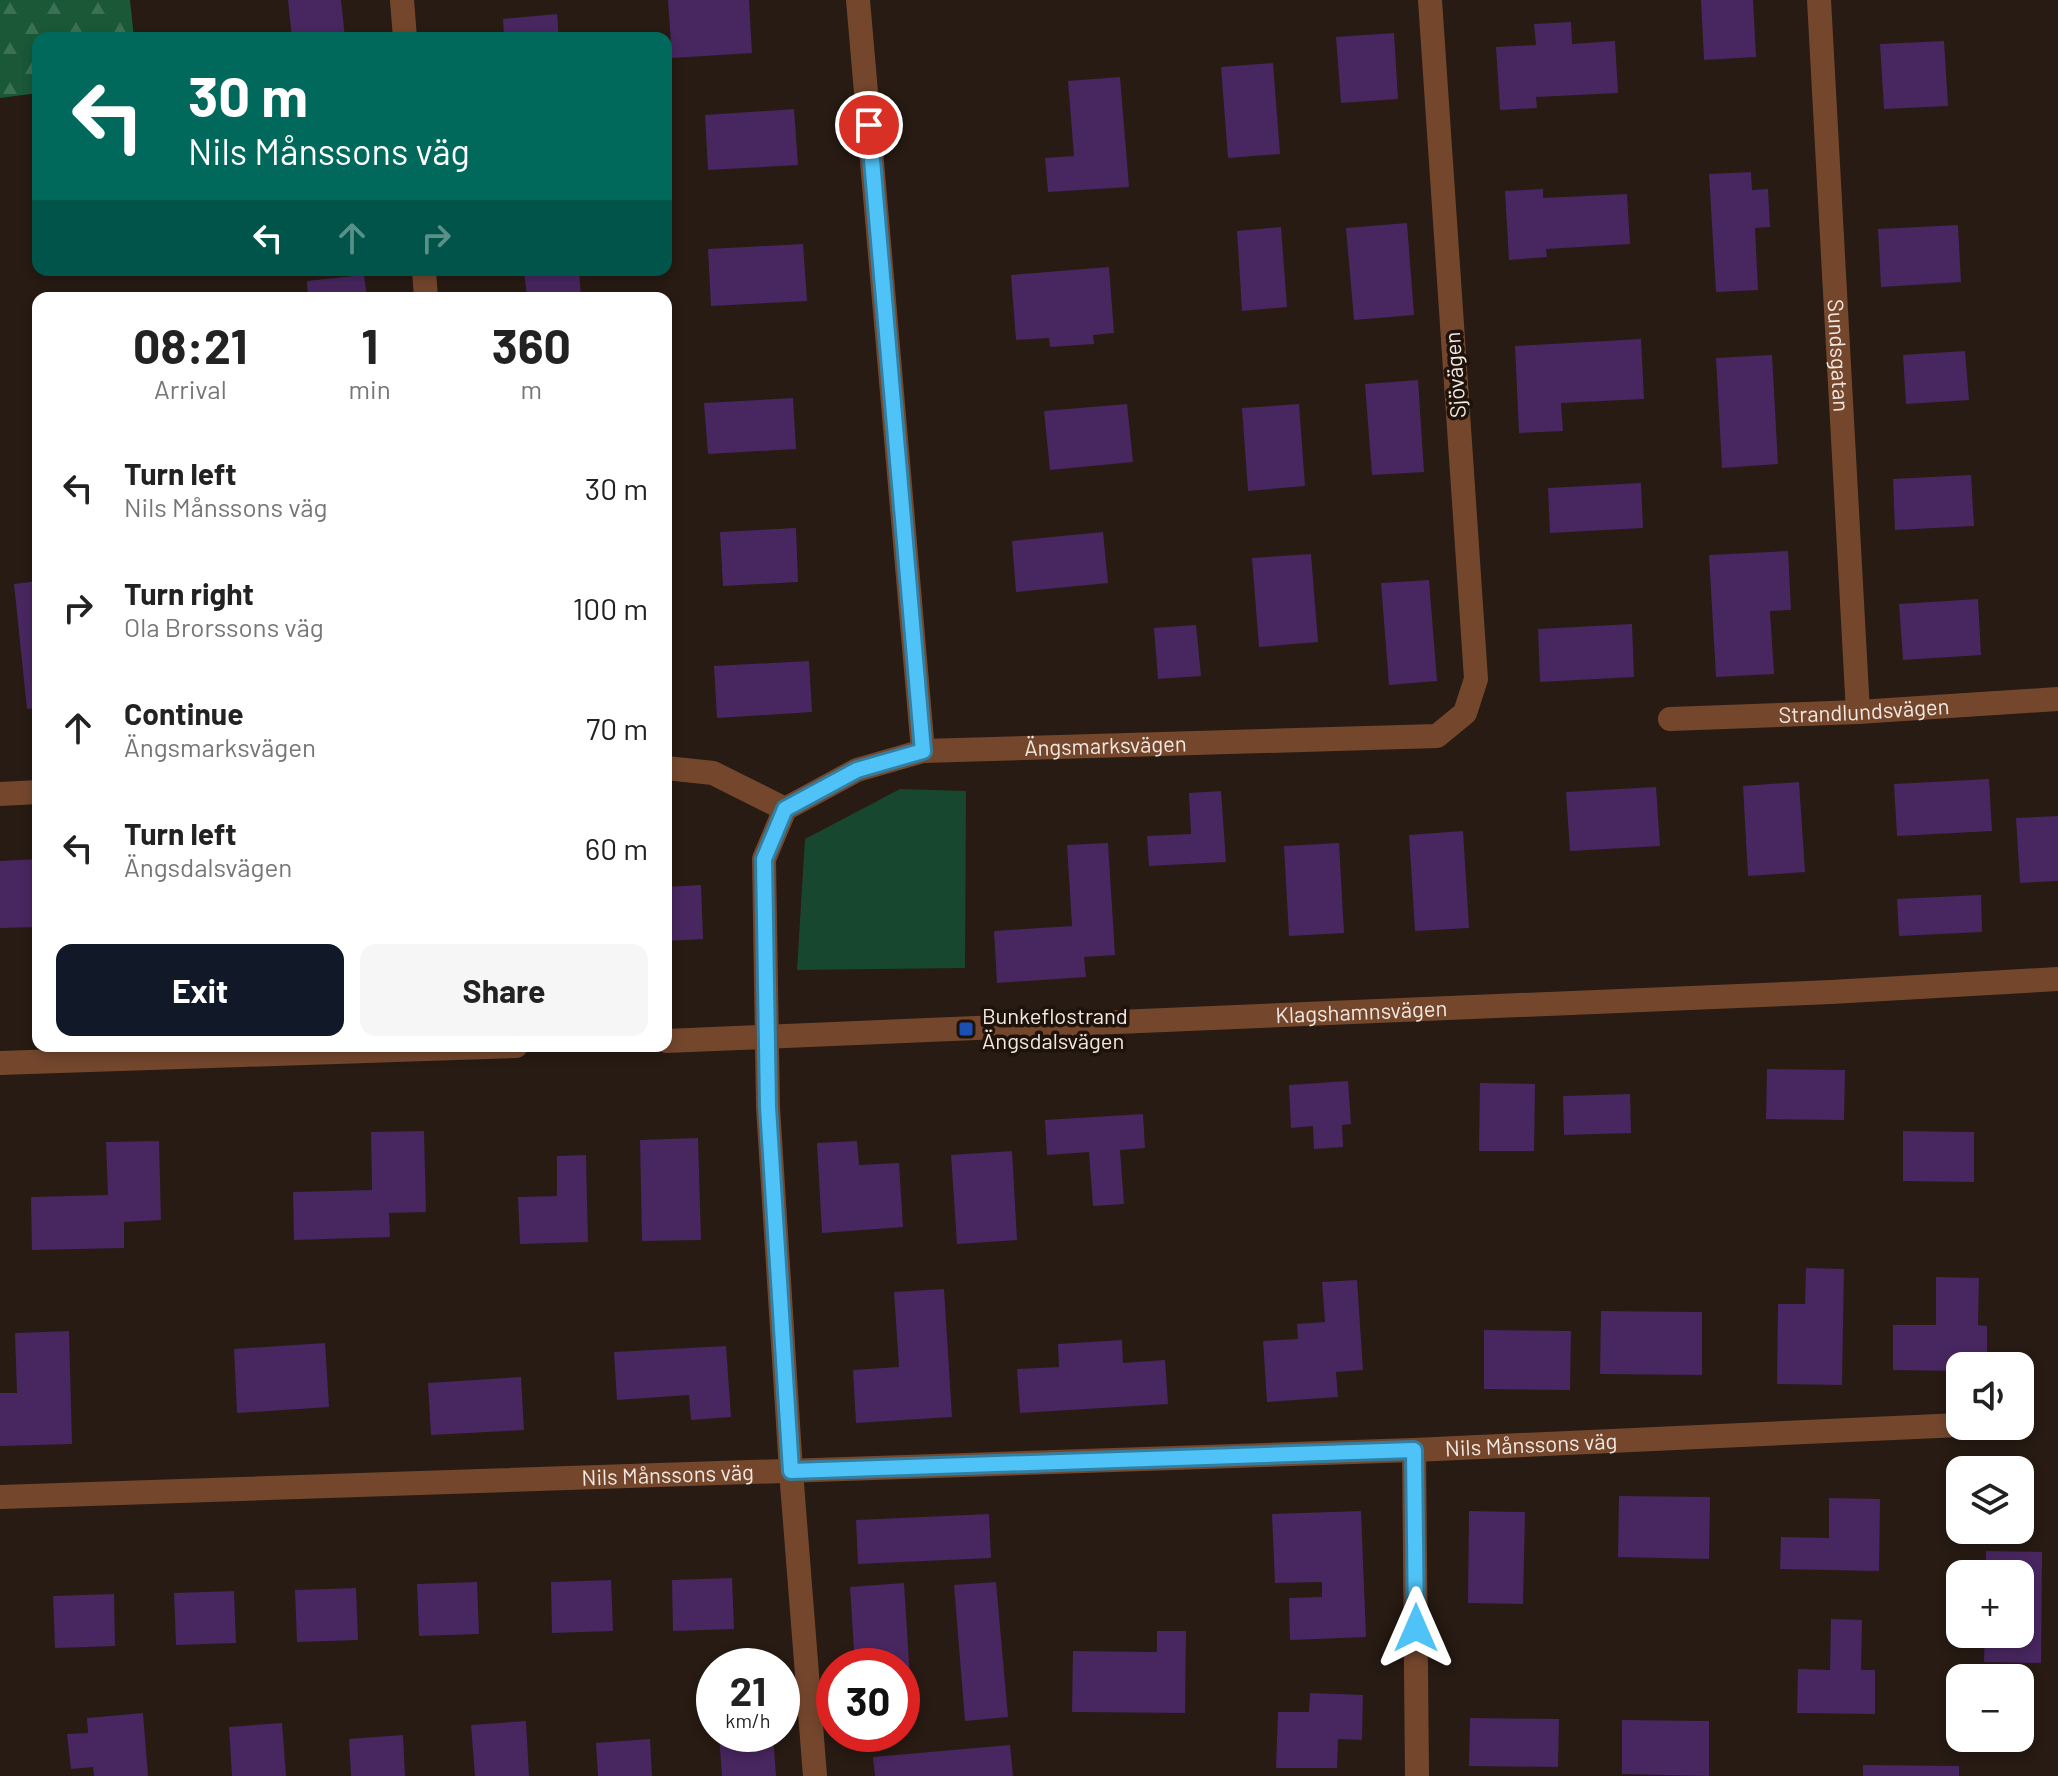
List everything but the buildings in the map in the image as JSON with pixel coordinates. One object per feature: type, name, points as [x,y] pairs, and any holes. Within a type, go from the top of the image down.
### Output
[{"type":"street","points":[[402,0],[405,32]]},
{"type":"street","points":[[858,0],[923,751]]},
{"type":"street","name":"Sjövägen","points":[[1430,0],[1476,679],[1465,713],[1437,736]]},
{"type":"street","name":"Sundsgatan","points":[[1819,0],[1858,712]]},
{"type":"street","name":"Strandlundsvägen","points":[[1670,719],[1858,712],[2058,699]]},
{"type":"street","name":"Ängsmarksvägen","points":[[785,809],[857,770],[923,751],[1437,736]]},
{"type":"street","points":[[672,769],[713,773],[785,809],[764,859],[768,1107],[791,1471],[815,1776]]},
{"type":"street","points":[[0,794],[32,792]]},
{"type":"street","name":"Klagshamnsvägen","points":[[672,1041],[1831,992],[2058,979]]},
{"type":"street","points":[[0,1063],[334,1052]]},
{"type":"street","name":"Nils Månssons väg","points":[[0,1497],[1414,1450],[1946,1426]]},
{"type":"street","points":[[1414,1450],[1417,1776]]},
{"type":"green space","points":[[0,0],[130,0],[133,32],[32,32],[32,94],[0,98]]},
{"type":"green space","points":[[900,789],[966,791],[965,968],[797,970],[805,839]]},
{"type":"place","name":"Bunkeflostrand Ängsdalsvägen","points":[[966,1029]]},
{"type":"route","points":[[869,125],[923,751],[857,770],[785,809],[764,859],[768,1107],[791,1471],[1414,1450],[1416,1628]]}]
